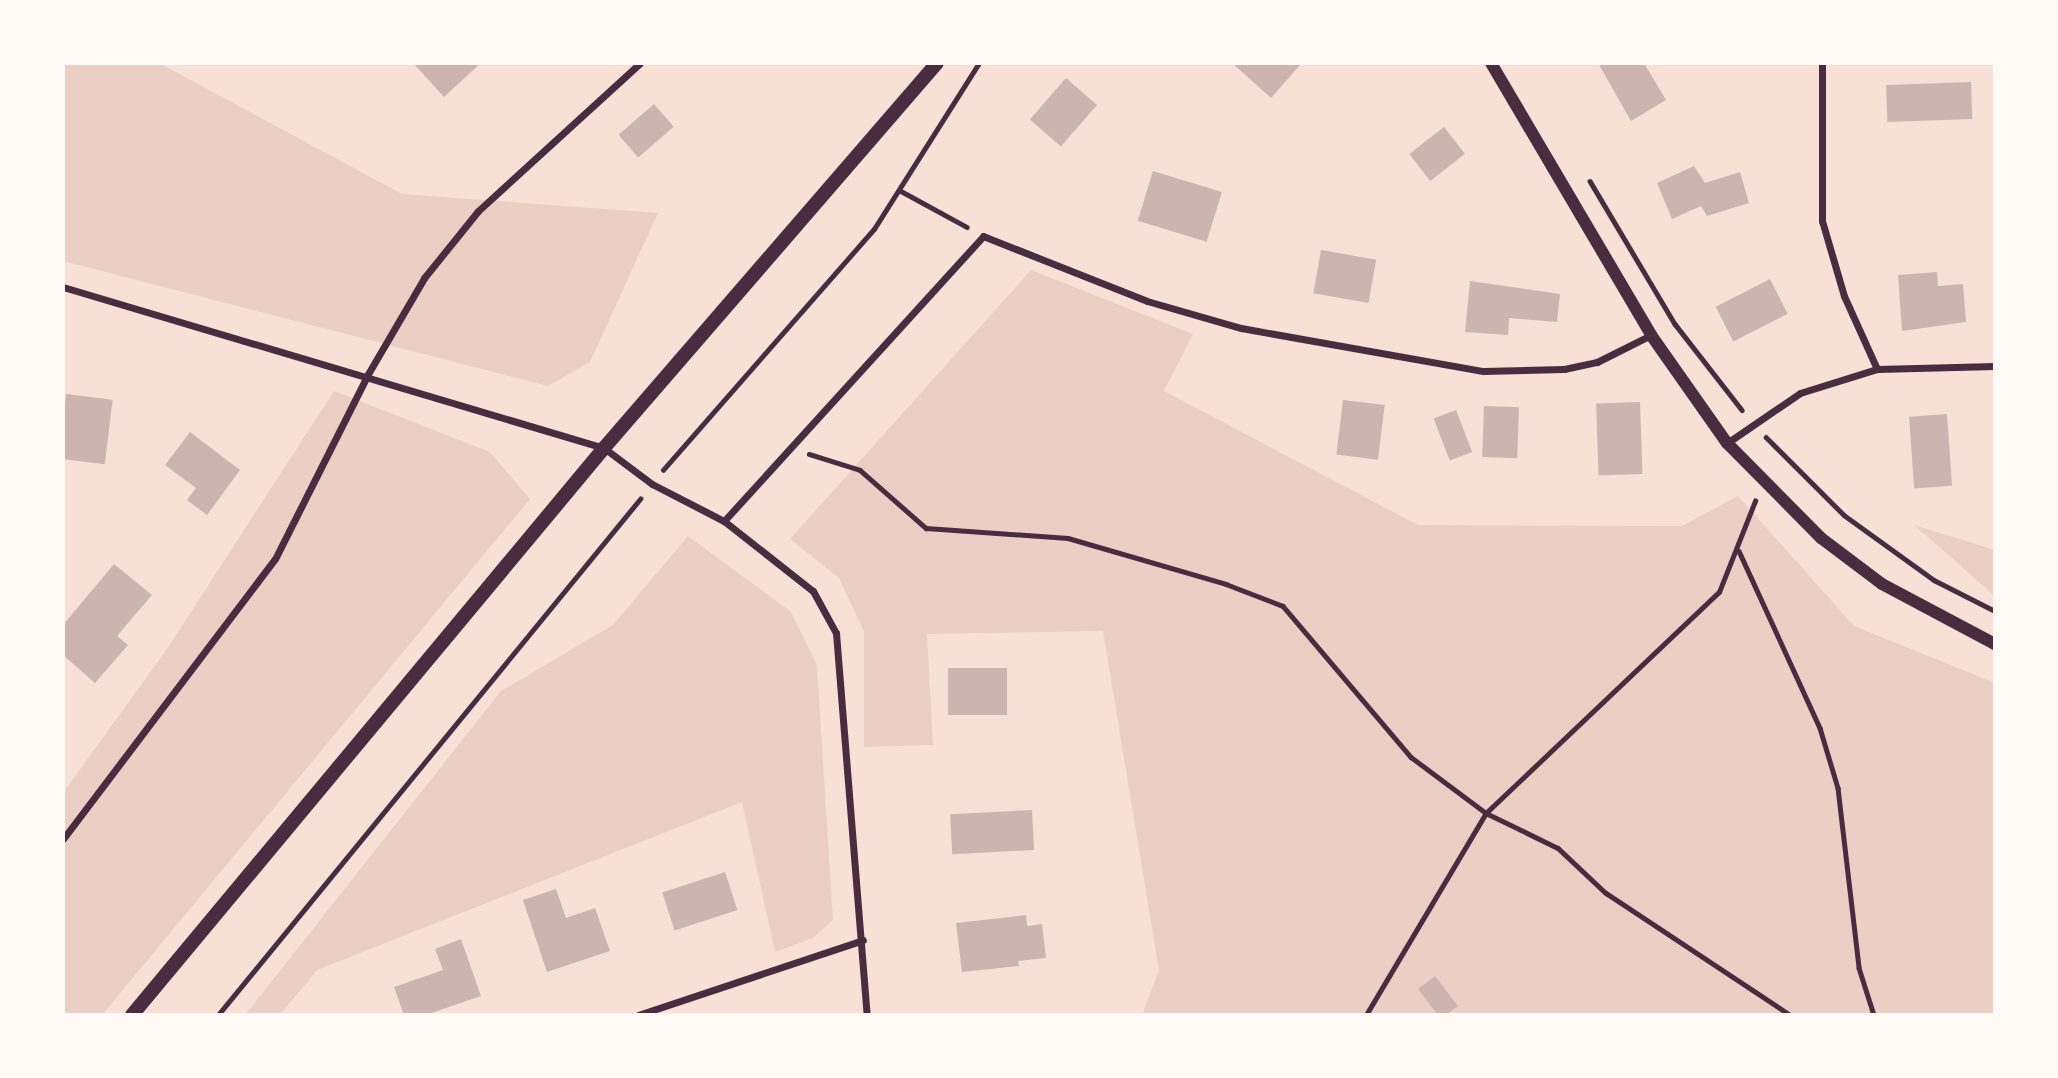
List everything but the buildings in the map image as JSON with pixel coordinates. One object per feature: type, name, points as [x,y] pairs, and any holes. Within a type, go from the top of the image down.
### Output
[{"type":"main road","points":[[132,1015],[604,448],[937,63]]},
{"type":"street","points":[[63,839],[275,559],[368,374],[424,278],[469,221],[640,63]]},
{"type":"street","points":[[1491,63],[1651,335],[1727,443],[1822,538],[1882,584],[1995,645]]},
{"type":"street","points":[[1822,63],[1822,221],[1844,296],[1877,369]]},
{"type":"street","points":[[723,522],[983,236],[1147,301],[1241,328],[1483,371],[1586,365],[1651,335]]},
{"type":"street","points":[[63,287],[368,374],[604,448],[652,484],[723,522],[813,591],[836,633],[867,1015]]},
{"type":"street","points":[[1727,443],[1800,393],[1877,369],[1995,366]]},
{"type":"street","points":[[638,1015],[863,940]]},
{"type":"path","points":[[218,1015],[652,484],[874,229],[901,191],[979,63]]},
{"type":"path","points":[[1583,170],[1675,324],[1752,424],[1844,515],[1934,580],[1995,611]]},
{"type":"path","points":[[901,191],[983,236]]},
{"type":"path","points":[[808,454],[860,470],[926,528],[1068,538],[1226,584],[1283,606],[1411,757],[1486,813],[1558,849],[1606,892],[1790,1015]]},
{"type":"path","points":[[1366,1015],[1486,813],[1699,615],[1719,592],[1739,551],[1820,728],[1838,788],[1859,968],[1874,1015]]},
{"type":"shaded area","points":[[63,63],[159,63],[402,194],[658,213],[590,362],[548,386],[63,261]]},
{"type":"shaded area","points":[[1031,270],[1193,334],[1164,391],[1418,525],[1682,526],[1738,496],[1854,626],[1995,683],[1995,1015],[1142,1015],[1159,970],[1103,631],[927,634],[933,745],[864,747],[864,632],[839,578],[790,539]]},
{"type":"shaded area","points":[[334,391],[490,452],[530,499],[102,1015],[63,1015],[63,793],[167,649]]},
{"type":"shaded area","points":[[1914,525],[1995,550],[1995,596]]},
{"type":"shaded area","points":[[688,536],[791,612],[817,665],[833,920],[813,938],[775,952],[742,802],[317,970],[280,1015],[245,1015],[501,691],[613,625]]}]
